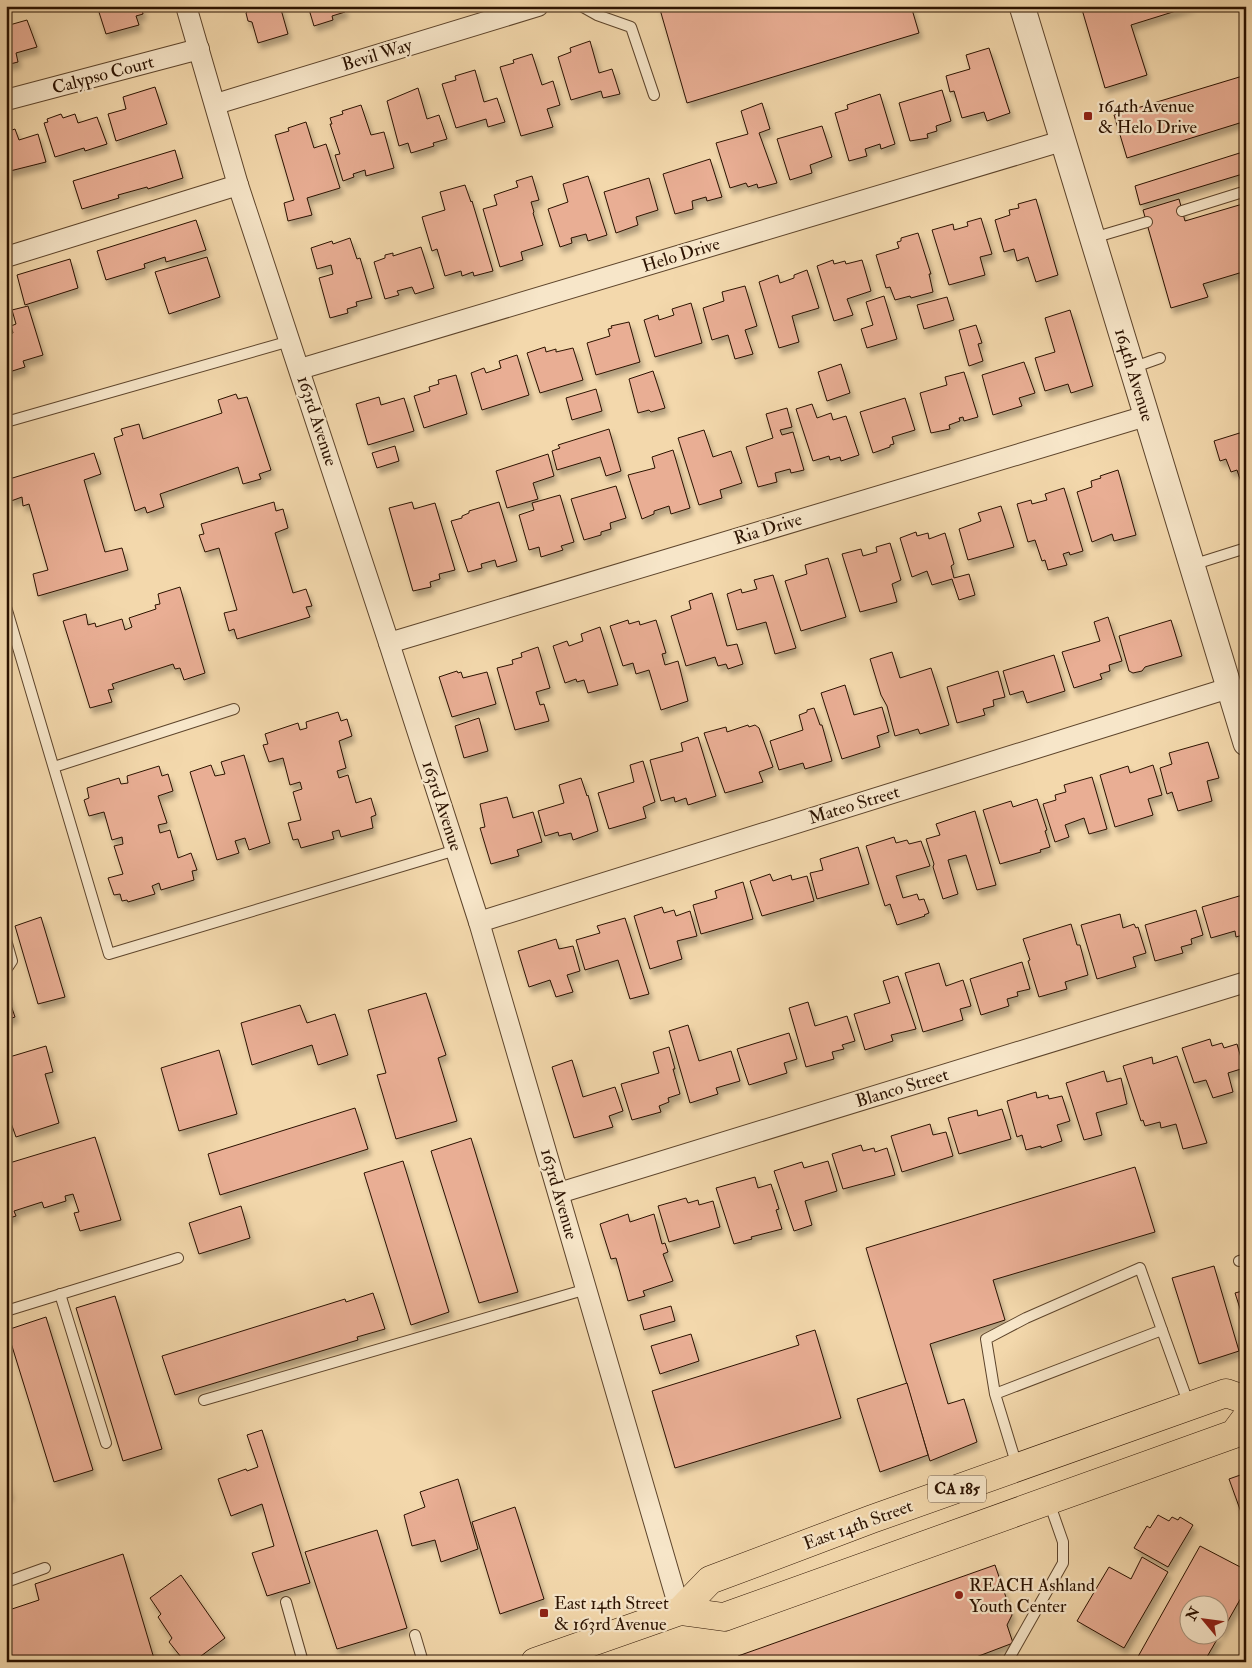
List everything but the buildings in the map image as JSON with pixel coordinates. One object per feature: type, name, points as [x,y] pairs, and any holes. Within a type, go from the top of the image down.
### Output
[{"type":"main road","name":"East 14th Street","points":[[536,1662],[680,1611],[710,1580],[1017,1467],[1226,1393],[1246,1400]]},
{"type":"main road","name":"East 14th Street","points":[[680,1611],[724,1617],[1234,1434],[1246,1418]]},
{"type":"street","name":"163rd Avenue","points":[[186,6],[238,185],[300,369],[479,922],[680,1611]]},
{"type":"street","name":"Bevil Way","points":[[216,104],[538,6]]},
{"type":"street","name":"164th Avenue","points":[[1022,6],[1246,743]]},
{"type":"street","name":"Calypso Court","points":[[6,100],[199,49]]},
{"type":"street","name":"Helo Drive","points":[[300,369],[1062,141]]},
{"type":"street","points":[[6,258],[238,185]]},
{"type":"street","name":"Ria Drive","points":[[389,642],[1146,416]]},
{"type":"street","name":"Mateo Street","points":[[479,922],[1229,688]]},
{"type":"street","name":"Blanco Street","points":[[559,1193],[1246,982]]},
{"type":"lane","points":[[581,6],[597,15],[631,27],[654,95]]},
{"type":"lane","points":[[1182,211],[1246,191]]},
{"type":"lane","points":[[1092,239],[1147,222]]},
{"type":"lane","points":[[6,422],[290,341]]},
{"type":"lane","points":[[1132,368],[1160,358]]},
{"type":"lane","points":[[1191,565],[1246,548]]},
{"type":"lane","points":[[6,607],[109,954],[456,850]]},
{"type":"lane","points":[[54,767],[234,709]]},
{"type":"lane","points":[[6,940],[12,960],[6,970]]},
{"type":"lane","points":[[6,1311],[178,1258]]},
{"type":"lane","points":[[1017,1467],[995,1394],[986,1339],[1026,1318],[1140,1268],[1189,1406]]},
{"type":"lane","points":[[204,1400],[586,1289]]},
{"type":"lane","points":[[60,1294],[106,1443]]},
{"type":"lane","points":[[995,1394],[1162,1330]]},
{"type":"lane","points":[[1007,1662],[1063,1563],[1063,1542],[1048,1500]]},
{"type":"lane","points":[[6,1582],[45,1568]]},
{"type":"lane","points":[[286,1602],[304,1662]]},
{"type":"lane","points":[[416,1635],[423,1662]]},
{"type":"place","name":"164th Avenue & Helo Drive","points":[[1088,116]]},
{"type":"place","name":"REACH Ashland Youth Center","points":[[959,1595]]},
{"type":"place","name":"East 14th Street & 163rd Avenue","points":[[544,1613]]}]
